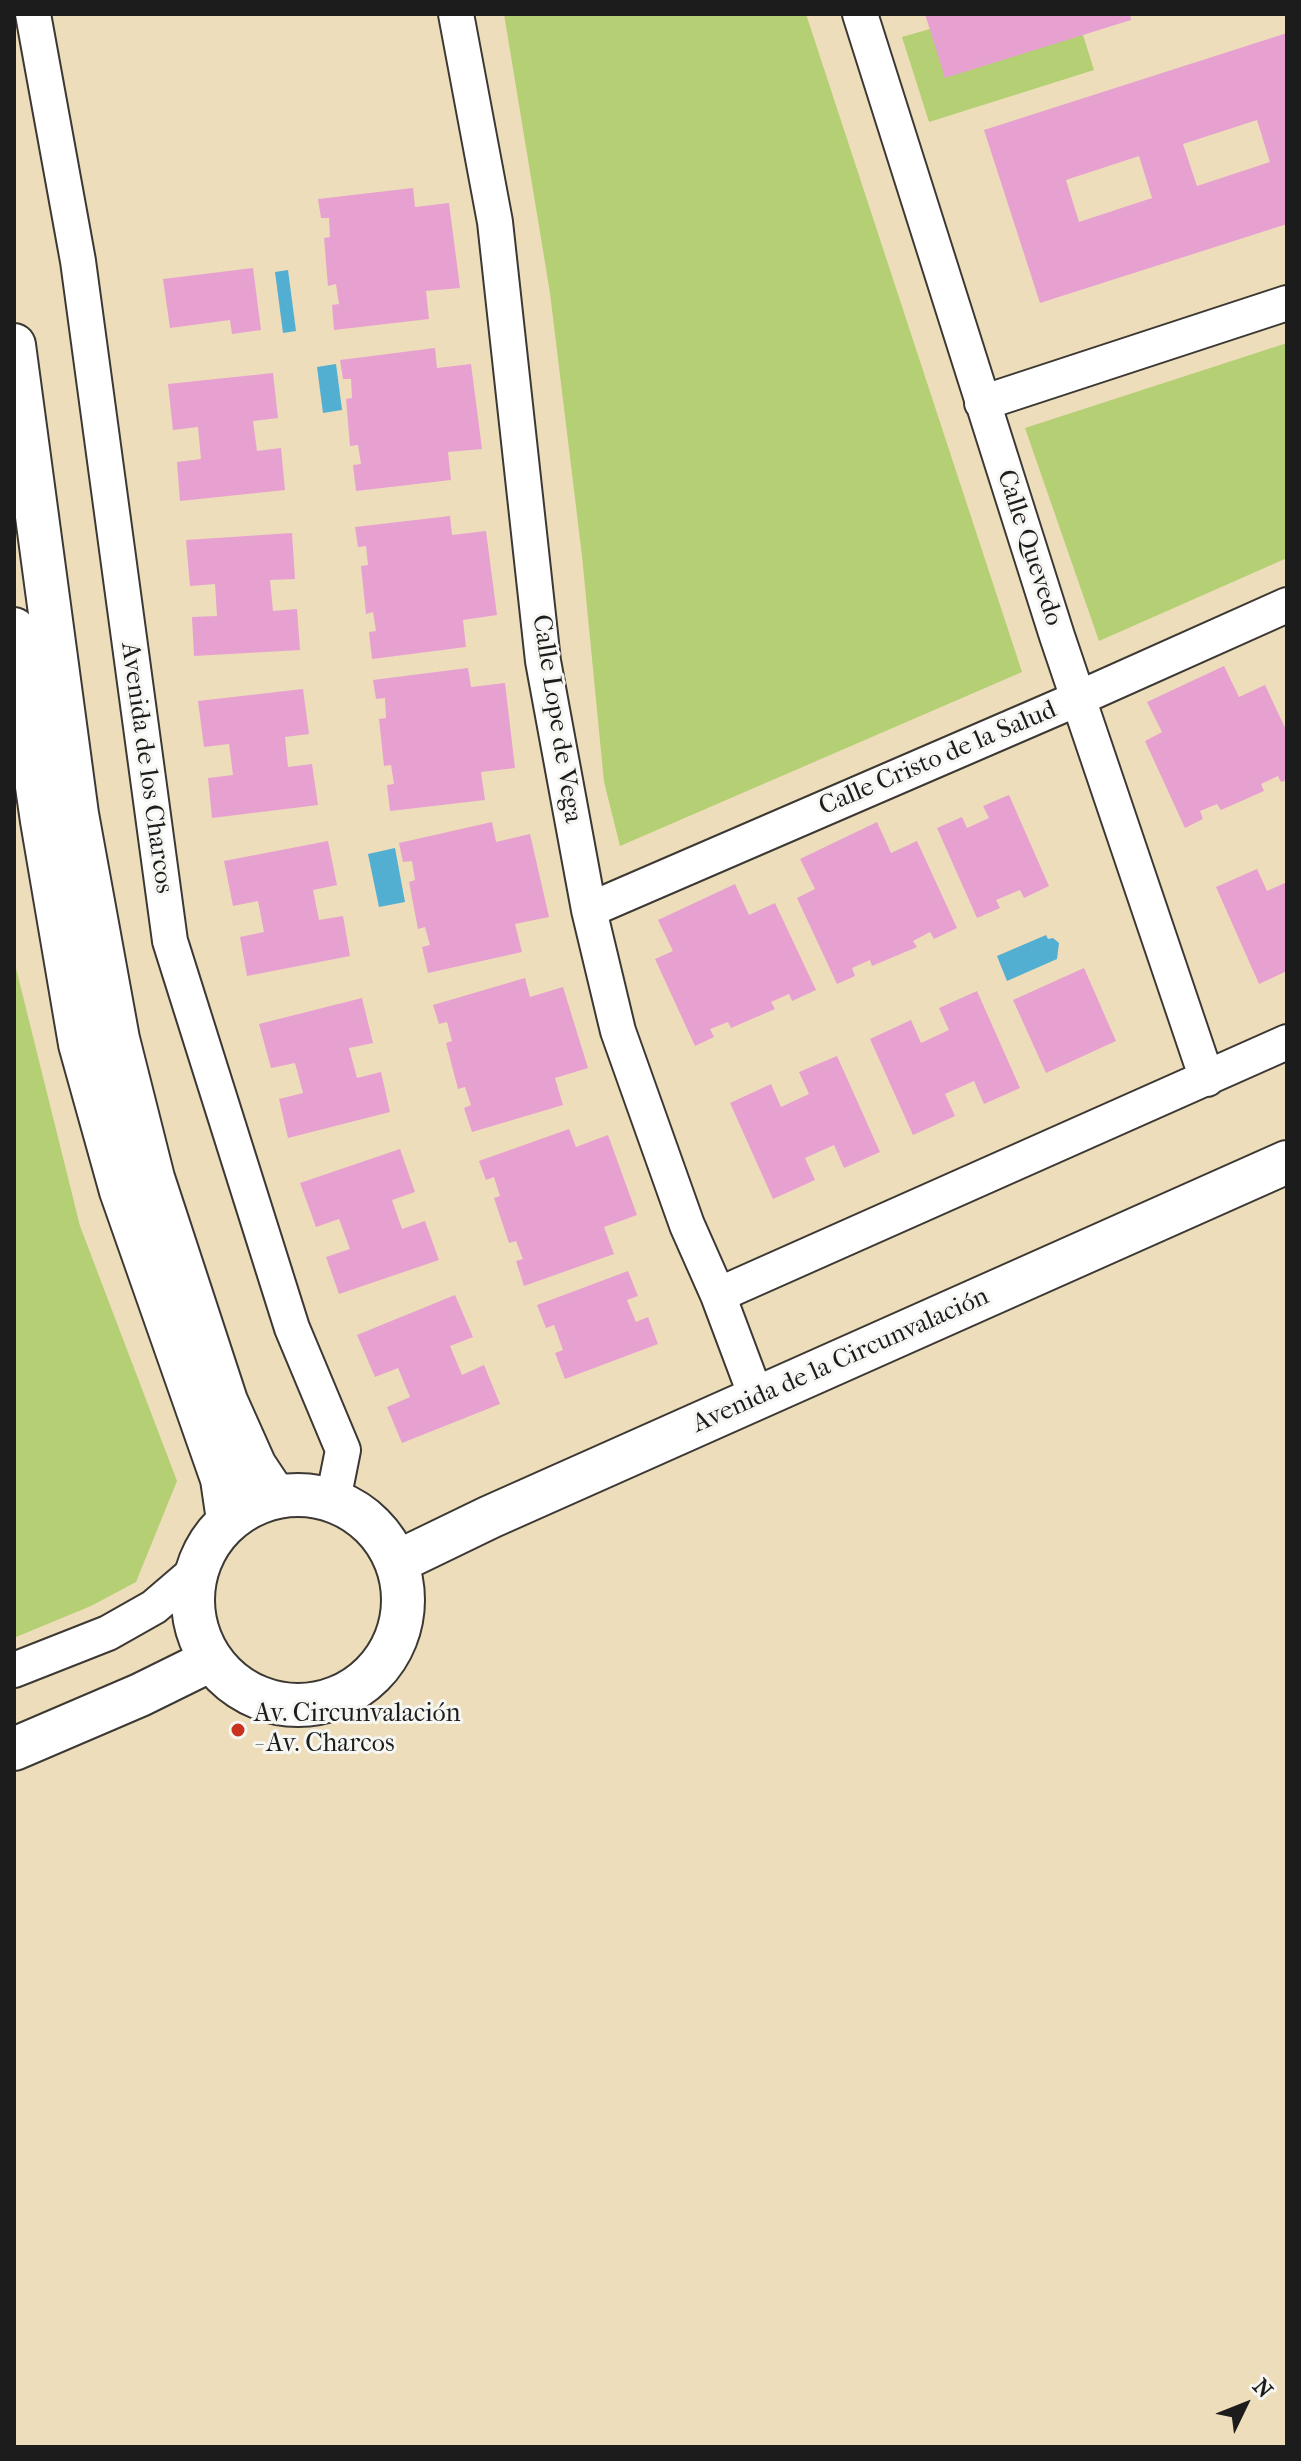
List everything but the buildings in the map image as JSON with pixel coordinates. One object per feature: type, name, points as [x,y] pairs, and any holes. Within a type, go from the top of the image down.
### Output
[{"type":"street","name":"Avenida de los Charcos","points":[[33,14],[78,261],[170,941],[292,1328],[343,1450],[333,1500]]},
{"type":"street","name":"Calle Lope de Vega","points":[[456,14],[495,222],[543,661],[589,910],[618,1031],[687,1225],[718,1295],[757,1399]]},
{"type":"street","name":"Calle Quevedo","points":[[860,14],[1077,699],[1207,1079]]},
{"type":"street","points":[[982,403],[1287,303]]},
{"type":"street","points":[[14,345],[77,814],[118,1039],[153,1178],[226,1401],[255,1466],[275,1496]]},
{"type":"street","name":"Calle Cristo de la Salud","points":[[589,910],[1287,605]]},
{"type":"street","points":[[14,629],[42,821],[80,1044],[121,1191],[222,1479],[228,1520]]},
{"type":"street","points":[[718,1295],[1287,1042]]},
{"type":"street","name":"Avenida de la Circunvalación","points":[[397,1562],[490,1517],[1287,1162]]},
{"type":"street","points":[[304,1494],[333,1500],[353,1509],[386,1540],[397,1562],[404,1597],[400,1630],[382,1665],[353,1691],[317,1704],[284,1705],[255,1697],[226,1678],[211,1660],[197,1632],[192,1601],[196,1571],[209,1543],[228,1520],[250,1505],[275,1496],[304,1494]]},
{"type":"street","points":[[14,1670],[108,1633],[154,1607],[196,1571]]},
{"type":"street","points":[[14,1749],[140,1695],[211,1660]]},
{"type":"green space","points":[[504,14],[806,14],[1022,672],[620,846],[604,782],[582,556],[550,293]]},
{"type":"green space","points":[[930,29],[1083,35],[1094,70],[929,122],[902,37]]},
{"type":"green space","points":[[1287,343],[1287,558],[1099,641],[1025,428]]},
{"type":"green space","points":[[14,960],[80,1226],[177,1481],[136,1582],[91,1606],[16,1637],[14,1631]]},
{"type":"water","points":[[288,270],[296,331],[283,333],[275,272]]},
{"type":"water","points":[[336,364],[342,410],[323,413],[317,367]]},
{"type":"water","points":[[395,848],[405,902],[379,907],[368,854]]},
{"type":"water","points":[[1046,935],[1059,943],[1057,959],[1007,981],[997,956]]},
{"type":"place","name":"Av. Circunvalación - Av. Charcos","points":[[238,1730]]}]
